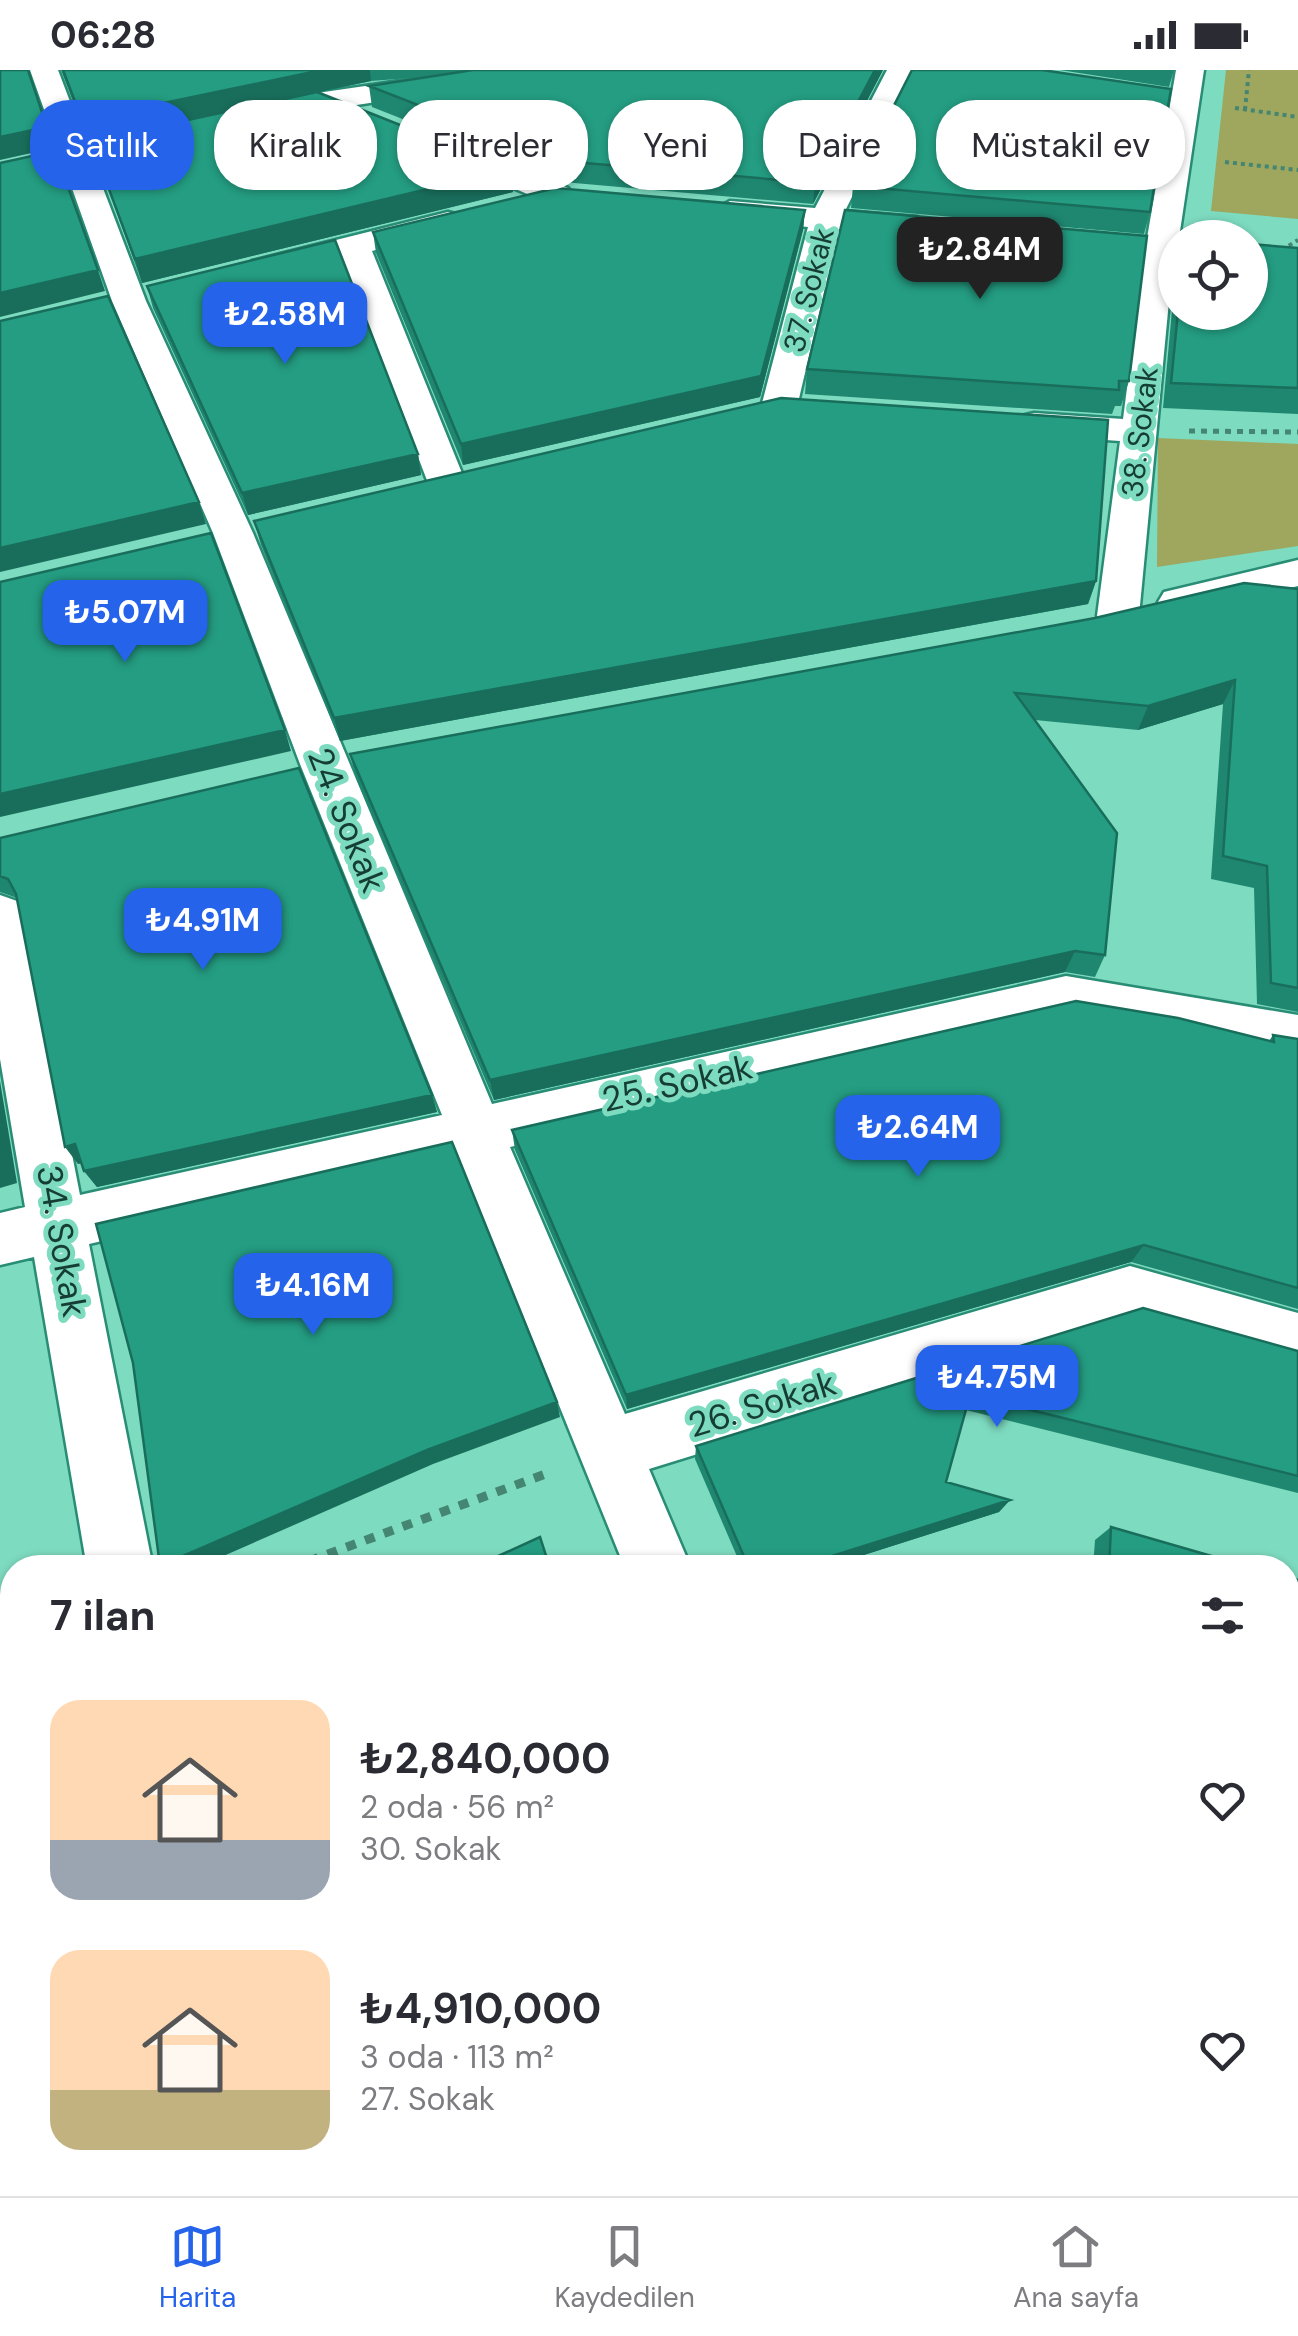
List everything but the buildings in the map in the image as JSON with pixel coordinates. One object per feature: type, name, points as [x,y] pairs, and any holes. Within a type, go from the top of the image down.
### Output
[{"type":"street","name":"24. Sokak","points":[[44,70],[130,301],[234,533],[323,765],[653,1555]]},
{"type":"street","points":[[324,100],[338,70]]},
{"type":"street","points":[[331,100],[532,70]]},
{"type":"street","name":"37. Sokak","points":[[780,411],[826,218],[902,70]]},
{"type":"street","points":[[545,190],[557,195],[595,198]]},
{"type":"street","name":"38. Sokak","points":[[1170,220],[1172,190]]},
{"type":"street","points":[[242,274],[557,195]]},
{"type":"street","points":[[691,207],[944,229]]},
{"type":"street","points":[[1042,238],[1158,248]]},
{"type":"street","points":[[353,246],[466,479],[408,492]]},
{"type":"street","name":"38. Sokak","points":[[1158,314],[1140,431],[1099,620],[1298,572]]},
{"type":"street","points":[[988,421],[1140,431]]},
{"type":"street","name":"34. Sokak","points":[[0,914],[118,1555]]},
{"type":"street","name":"25. Sokak","points":[[0,1238],[1066,997],[1298,1036]]},
{"type":"street","name":"26. Sokak","points":[[609,1450],[1130,1293],[1298,1340]]},
{"type":"path","points":[[1244,110],[1249,70]]},
{"type":"path","points":[[1180,90],[1244,110],[1298,117]]},
{"type":"path","points":[[1185,158],[1298,170]]},
{"type":"path","points":[[1272,256],[1298,240]]},
{"type":"path","points":[[1140,431],[1298,432]]},
{"type":"path","points":[[325,1555],[609,1450]]},
{"type":"green space","points":[[1226,70],[1298,70],[1298,219],[1211,211]]},
{"type":"green space","points":[[1158,438],[1298,444],[1298,546],[1157,567]]}]
